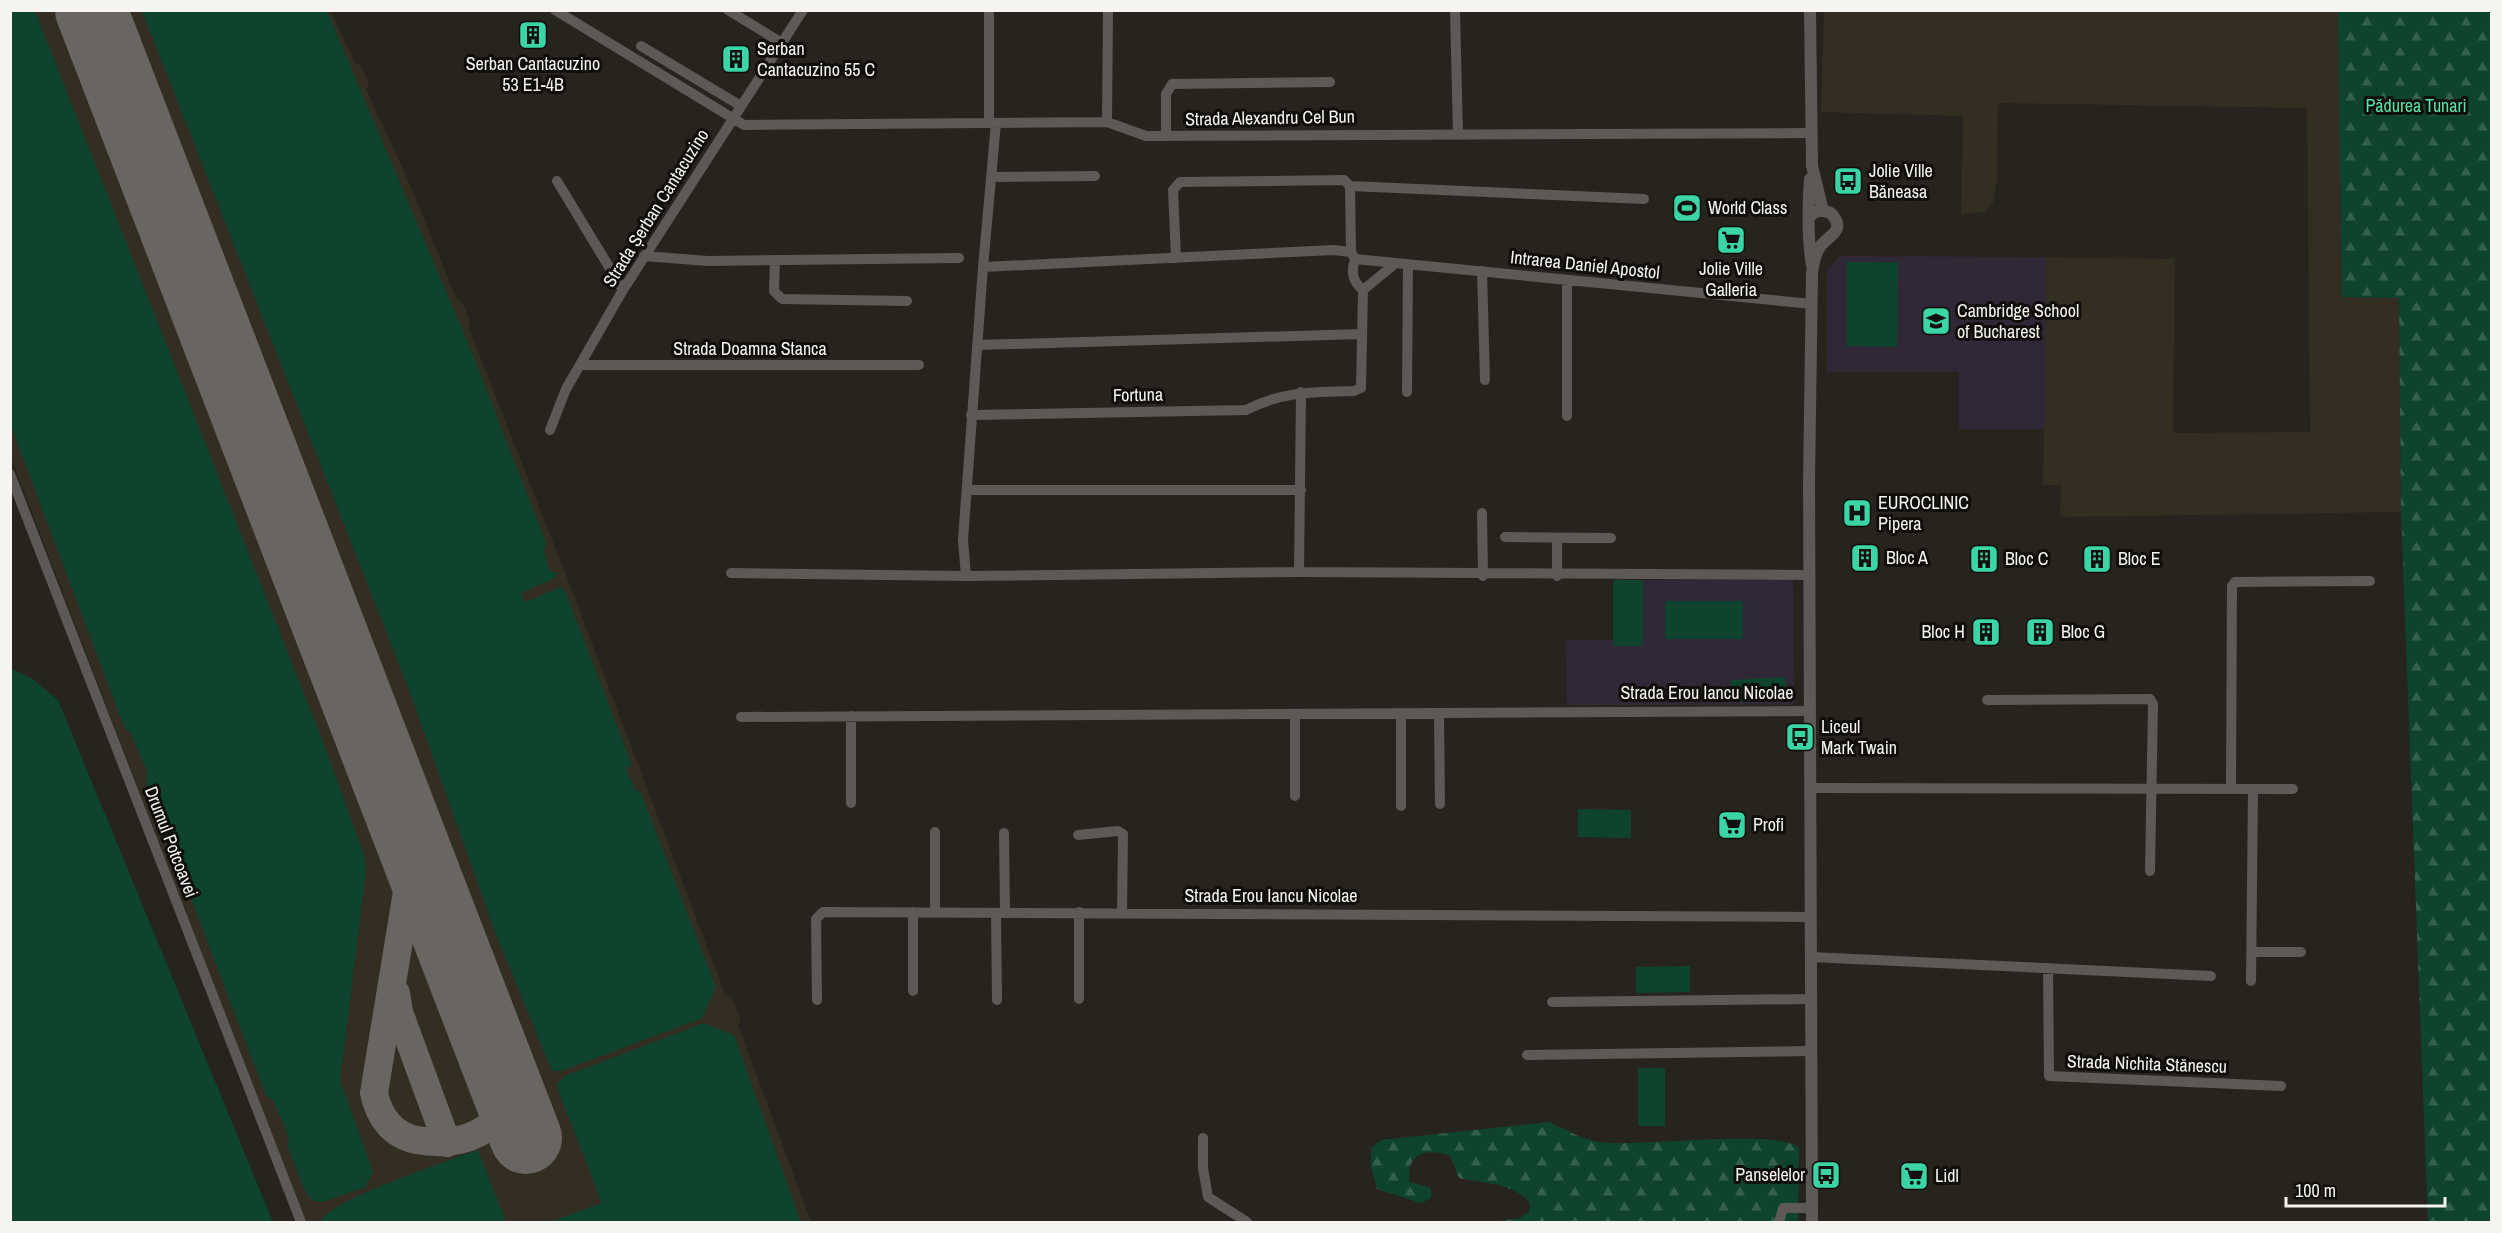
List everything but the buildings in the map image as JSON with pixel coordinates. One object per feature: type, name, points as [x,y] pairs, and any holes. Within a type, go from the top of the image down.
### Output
[{"type":"street","name":"Strada Alexandru Cel Bun","points":[[555,10],[744,125],[1107,122],[1146,136],[1812,133]]},
{"type":"street","points":[[728,10],[782,42]]},
{"type":"street","name":"Strada Șerban Cantacuzino","points":[[550,430],[557,407],[623,290],[802,10]]},
{"type":"street","points":[[966,576],[963,540],[976,345],[992,177],[993,123],[989,10]]},
{"type":"street","points":[[1107,122],[1108,10]]},
{"type":"street","points":[[1455,10],[1458,135]]},
{"type":"street","name":"Strada Erou Iancu Nicolae","points":[[1810,10],[1812,166],[1808,231],[1813,269],[1809,575],[1812,1222]]},
{"type":"street","points":[[641,46],[741,106]]},
{"type":"street","points":[[1166,136],[1166,94],[1172,84],[1330,82]]},
{"type":"street","name":"Strada Erou Iancu Nicolae","points":[[1812,166],[1823,211],[1832,214],[1837,226],[1834,236],[1825,241],[1818,250],[1813,269]]},
{"type":"street","points":[[992,177],[1095,176]]},
{"type":"street","points":[[1176,258],[1173,190],[1180,182],[1344,180],[1350,186],[1644,199]]},
{"type":"street","points":[[557,181],[623,290]]},
{"type":"street","points":[[1350,186],[1352,274],[1356,284],[1363,290]]},
{"type":"street","points":[[1810,216],[1823,211]]},
{"type":"street","points":[[1808,231],[1814,239],[1825,241]]},
{"type":"street","name":"Intrarea Daniel Apostol","points":[[983,267],[1334,250],[1396,263],[1812,304]]},
{"type":"street","points":[[644,256],[708,261],[959,258]]},
{"type":"street","points":[[775,260],[774,291],[782,299],[907,301]]},
{"type":"street","points":[[976,345],[1362,334],[1363,290],[1396,263]]},
{"type":"street","points":[[1407,392],[1408,264]]},
{"type":"street","points":[[1482,271],[1485,380]]},
{"type":"street","points":[[1567,280],[1567,416]]},
{"type":"street","name":"Fortuna","points":[[972,415],[1246,410],[1269,398],[1301,392],[1354,391],[1361,388],[1362,334]]},
{"type":"street","name":"Strada Doamna Stanca","points":[[581,365],[919,365]]},
{"type":"street","points":[[1299,573],[1301,392]]},
{"type":"street","name":"Drumul Potcoavei","points":[[10,474],[301,1222]]},
{"type":"street","points":[[967,490],[1301,490]]},
{"type":"street","points":[[1482,513],[1483,576]]},
{"type":"street","points":[[1504,537],[1611,538]]},
{"type":"street","points":[[1557,537],[1557,576]]},
{"type":"street","points":[[731,573],[966,576],[1299,573],[1483,576],[1809,575]]},
{"type":"street","points":[[2231,789],[2232,586],[2235,582],[2370,581]]},
{"type":"street","points":[[1987,700],[2150,699],[2153,704],[2150,871]]},
{"type":"street","name":"Strada Erou Iancu Nicolae","points":[[741,717],[1810,711]]},
{"type":"street","points":[[1401,713],[1401,806]]},
{"type":"street","points":[[1439,713],[1440,804]]},
{"type":"street","points":[[1294,714],[1295,796]]},
{"type":"street","points":[[850,716],[851,803]]},
{"type":"street","points":[[1810,788],[2293,789]]},
{"type":"street","points":[[2251,981],[2253,789]]},
{"type":"street","points":[[1078,835],[1118,831],[1123,834],[1122,913]]},
{"type":"street","points":[[934,912],[935,832]]},
{"type":"street","points":[[997,1000],[1004,833]]},
{"type":"street","name":"Strada Erou Iancu Nicolae","points":[[817,1000],[816,919],[823,912],[1811,917]]},
{"type":"street","points":[[913,912],[913,991]]},
{"type":"street","points":[[1079,912],[1079,999]]},
{"type":"street","points":[[2252,952],[2301,952]]},
{"type":"street","points":[[1811,957],[2211,976]]},
{"type":"street","name":"Strada Nichita Stănescu","points":[[2048,968],[2049,1076],[2281,1086]]},
{"type":"street","points":[[1552,1002],[1811,999]]},
{"type":"street","points":[[1527,1055],[1811,1051]]},
{"type":"street","points":[[1203,1138],[1203,1168],[1208,1197],[1247,1222]]},
{"type":"street","points":[[1779,1222],[1783,1208],[1812,1208]]},
{"type":"shaded area","points":[[11,11],[331,11],[355,63],[360,64],[369,84],[366,89],[412,189],[456,298],[462,301],[470,321],[469,329],[568,580],[725,994],[732,998],[741,1021],[738,1025],[811,1222],[305,1222],[11,458]]},
{"type":"shaded area","points":[[1824,11],[2338,11],[2342,297],[2399,298],[2401,512],[2060,517],[2061,485],[2043,485],[2046,257],[2175,259],[2173,433],[2310,432],[2307,108],[1998,103],[1997,180],[1993,203],[1984,212],[1961,214],[1963,116],[1821,112]]},
{"type":"shaded area","name":"Cambridge School of Bucharest","points":[[1840,256],[2046,257],[2045,429],[1959,429],[1959,372],[1827,372],[1827,270]]},
{"type":"shaded area","points":[[1793,579],[1794,705],[1567,705],[1566,640],[1613,640],[1613,580]]},
{"type":"green space","points":[[11,10],[35,11],[325,747],[364,855],[366,870],[340,1080],[373,1172],[365,1187],[322,1202],[313,1201],[305,1191],[288,1148],[289,1138],[274,1101],[266,1095],[146,781],[147,771],[131,733],[125,729],[11,426]]},
{"type":"green space","points":[[142,11],[327,11],[473,355],[546,543],[544,551],[550,572],[557,572],[555,578],[521,593],[525,602],[561,587],[565,591],[632,765],[626,769],[635,790],[640,791],[716,987],[702,1018],[564,1070],[552,1071],[494,929],[408,687]]},
{"type":"green space","name":"Pădurea Tunari","points":[[2338,11],[2491,11],[2491,1222],[2428,1222],[2401,512],[2399,298],[2342,297]]},
{"type":"green space","points":[[1847,262],[1898,262],[1897,347],[1847,346]]},
{"type":"green space","points":[[1613,580],[1643,580],[1643,646],[1613,646]]},
{"type":"green space","points":[[1665,601],[1743,601],[1743,639],[1665,639]]},
{"type":"green space","points":[[10,668],[31,678],[58,700],[273,1222],[11,1222]]},
{"type":"green space","points":[[1785,677],[1787,700],[1732,702],[1731,680]]},
{"type":"green space","points":[[1578,809],[1631,810],[1631,838],[1578,837]]},
{"type":"green space","points":[[1690,966],[1690,992],[1636,993],[1636,967]]},
{"type":"green space","points":[[704,1023],[734,1035],[801,1222],[550,1222],[602,1203],[556,1085],[565,1076]]},
{"type":"green space","points":[[1638,1068],[1665,1068],[1665,1126],[1638,1126]]},
{"type":"green space","points":[[1549,1122],[1579,1136],[1599,1142],[1764,1139],[1786,1142],[1799,1148],[1798,1222],[1493,1222],[1520,1218],[1530,1211],[1530,1203],[1523,1196],[1507,1188],[1459,1178],[1450,1156],[1434,1152],[1414,1159],[1409,1172],[1410,1182],[1431,1188],[1431,1198],[1421,1203],[1377,1189],[1371,1167],[1371,1148],[1381,1140]]},
{"type":"green space","points":[[478,1150],[506,1222],[321,1222],[343,1204],[365,1193]]},
{"type":"taxiway","points":[[405,824],[408,886],[374,1093],[379,1110],[388,1124],[408,1138],[451,1141],[479,1132],[500,1115],[513,1093],[517,1067],[511,1040],[496,1014],[469,991]]},
{"type":"taxiway","points":[[396,993],[399,1012],[447,1143]]},
{"type":"runway","points":[[91,10],[526,1138]]},
{"type":"place","name":"Serban Cantacuzino 53 E1-4B","points":[[533,35]]},
{"type":"place","name":"Serban Cantacuzino 55 C","points":[[736,59]]},
{"type":"place","name":"Jolie Ville Băneasa","points":[[1848,181]]},
{"type":"place","name":"World Class","points":[[1687,208]]},
{"type":"place","name":"Jolie Ville Galleria","points":[[1731,240]]},
{"type":"place","name":"Cambridge School of Bucharest","points":[[1936,321]]},
{"type":"place","name":"EUROCLINIC Pipera","points":[[1857,513]]},
{"type":"place","name":"Bloc A","points":[[1865,558]]},
{"type":"place","name":"Bloc C","points":[[1984,559]]},
{"type":"place","name":"Bloc E","points":[[2097,559]]},
{"type":"place","name":"Bloc H","points":[[1986,632]]},
{"type":"place","name":"Bloc G","points":[[2040,632]]},
{"type":"place","name":"Liceul Mark Twain","points":[[1800,737]]},
{"type":"place","name":"Profi","points":[[1732,825]]},
{"type":"place","name":"Panselelor","points":[[1826,1175]]},
{"type":"place","name":"Lidl","points":[[1914,1176]]}]
